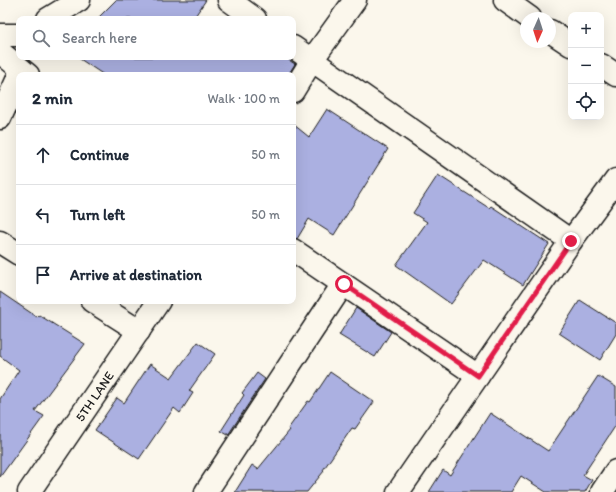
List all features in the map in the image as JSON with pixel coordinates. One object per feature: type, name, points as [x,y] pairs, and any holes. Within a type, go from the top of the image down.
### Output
[{"type":"street","points":[[53,16],[79,0]]},
{"type":"street","points":[[229,0],[251,16]]},
{"type":"street","points":[[296,86],[312,60],[356,0]]},
{"type":"street","points":[[505,0],[530,11]]},
{"type":"street","points":[[0,35],[16,35]]},
{"type":"street","points":[[556,35],[568,43]]},
{"type":"street","points":[[296,49],[571,241]]},
{"type":"street","points":[[0,52],[20,72]]},
{"type":"street","points":[[604,67],[616,75]]},
{"type":"street","points":[[0,118],[16,86]]},
{"type":"street","points":[[398,492],[571,241],[616,180]]},
{"type":"street","points":[[0,242],[16,252]]},
{"type":"street","points":[[296,252],[478,376]]},
{"type":"street","points":[[206,492],[344,284]]},
{"type":"street","points":[[97,304],[139,331]]},
{"type":"street","name":"5TH LANE","points":[[29,492],[157,304]]},
{"type":"street","points":[[602,492],[616,472]]},
{"type":"building","points":[[116,0],[206,0],[195,16],[100,16]]},
{"type":"building","points":[[82,60],[289,60],[295,64],[290,72],[100,72]]},
{"type":"building","points":[[327,109],[388,149],[334,235],[309,219],[297,239],[296,126],[309,137]]},
{"type":"building","points":[[438,175],[489,208],[491,206],[549,244],[523,285],[484,260],[451,304],[396,265],[427,222],[413,213]]},
{"type":"building","points":[[0,292],[37,317],[39,315],[85,344],[35,411],[44,416],[0,477],[0,399],[19,370],[0,356]]},
{"type":"building","points":[[580,300],[616,323],[616,334],[600,360],[559,333]]},
{"type":"building","points":[[356,308],[391,332],[375,357],[339,335]]},
{"type":"building","points":[[198,342],[215,354],[189,391],[193,393],[180,413],[174,408],[139,459],[95,430],[117,398],[124,403],[150,364],[171,378]]},
{"type":"building","points":[[330,372],[374,402],[355,429],[352,428],[323,470],[324,471],[307,492],[235,492],[252,465],[258,469],[290,430],[288,429],[308,401],[310,402]]},
{"type":"building","points":[[257,373],[265,379],[228,435],[221,431],[244,395],[242,393]]},
{"type":"building","points":[[598,376],[616,387],[616,425],[583,475],[592,480],[585,492],[546,492],[521,476],[511,492],[429,492],[443,470],[450,475],[490,413],[548,451]]},
{"type":"route","points":[[344,284],[478,376],[571,241]]}]
